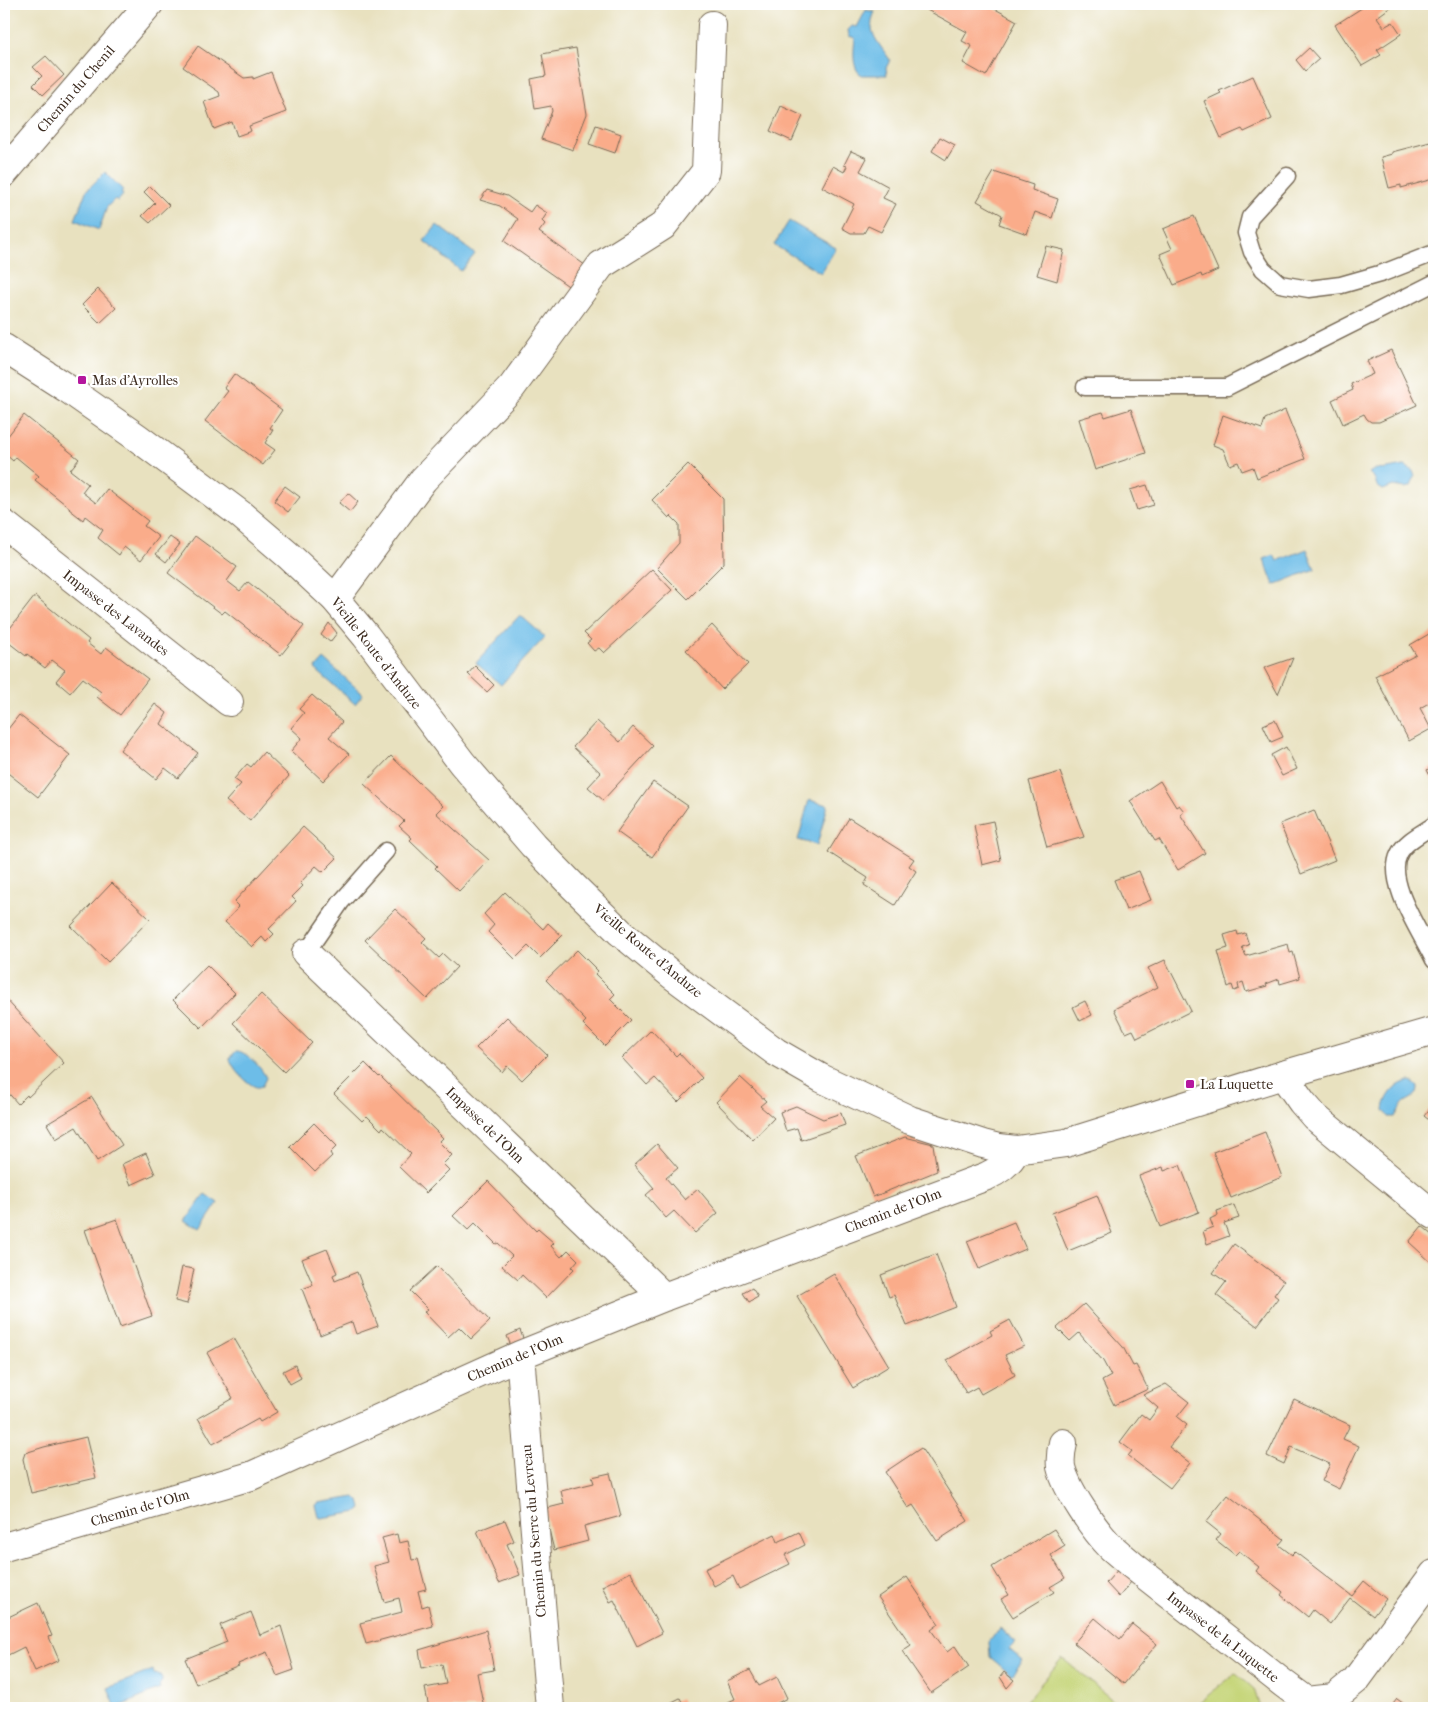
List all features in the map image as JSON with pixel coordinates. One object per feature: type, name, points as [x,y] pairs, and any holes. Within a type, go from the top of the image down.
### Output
[{"type":"street","name":"Chemin du Chenil","points":[[4,173],[149,4]]},
{"type":"street","points":[[335,599],[423,480],[512,387],[601,265],[663,226],[706,171],[712,26]]},
{"type":"street","name":"Vieille Route d'Anduze","points":[[4,348],[130,432],[240,514],[288,555],[335,599],[366,636],[462,763],[533,845],[620,932],[672,975],[776,1052],[821,1078],[910,1120],[999,1148],[1016,1150],[1066,1143],[1434,1031]]},
{"type":"street","name":"Impasse des Lavandes","points":[[4,524],[229,702]]},
{"type":"street","name":"Impasse de l'Olm","points":[[306,953],[664,1297]]},
{"type":"street","points":[[1283,1076],[1315,1117],[1434,1215]]},
{"type":"street","name":"Chemin de l'Olm","points":[[4,1547],[251,1476],[520,1355],[664,1297],[986,1176],[1009,1162],[1016,1150]]},
{"type":"street","name":"Chemin du Serre du Levreau","points":[[520,1355],[550,1708]]},
{"type":"street","name":"Impasse de la Luquette","points":[[1063,1443],[1062,1467],[1070,1488],[1094,1526],[1110,1546],[1185,1607],[1307,1701],[1334,1698],[1356,1680],[1434,1574]]},
{"type":"lane","points":[[1287,176],[1250,217],[1246,232],[1252,252],[1263,270],[1280,284],[1309,289],[1341,286],[1383,273],[1434,253]]},
{"type":"lane","points":[[1085,387],[1227,387],[1434,283]]},
{"type":"lane","points":[[1434,825],[1411,841],[1399,854],[1394,870],[1400,892],[1434,960]]},
{"type":"lane","points":[[306,953],[341,902],[386,852]]},
{"type":"green space","points":[[1062,1658],[1122,1708],[1021,1708]]},
{"type":"green space","points":[[1236,1673],[1254,1689],[1260,1708],[1192,1708]]},
{"type":"water","points":[[866,10],[875,12],[872,19],[873,32],[890,60],[886,68],[887,75],[862,75],[856,68],[854,58],[855,38],[849,36],[848,30],[852,26],[857,27]]},
{"type":"water","points":[[105,172],[123,190],[121,192],[123,195],[118,201],[115,199],[107,207],[99,230],[75,220],[86,191]]},
{"type":"water","points":[[789,221],[836,248],[821,273],[774,245]]},
{"type":"water","points":[[437,225],[475,254],[461,271],[424,241]]},
{"type":"water","points":[[1405,466],[1413,471],[1415,477],[1411,486],[1405,488],[1393,486],[1383,490],[1377,486],[1375,479],[1369,473],[1375,469]]},
{"type":"water","points":[[1307,549],[1315,569],[1274,585],[1264,559],[1274,555],[1277,561]]},
{"type":"water","points":[[520,615],[545,637],[501,685],[476,663]]},
{"type":"water","points":[[324,659],[363,694],[355,704],[315,669]]},
{"type":"water","points":[[809,800],[828,805],[817,845],[798,840]]},
{"type":"water","points":[[236,1051],[249,1057],[261,1070],[266,1078],[262,1086],[257,1087],[251,1084],[235,1069],[230,1058]]},
{"type":"water","points":[[1411,1081],[1418,1087],[1416,1095],[1404,1103],[1395,1117],[1389,1117],[1384,1110],[1389,1095],[1396,1087]]},
{"type":"water","points":[[205,1194],[218,1203],[200,1230],[186,1221]]},
{"type":"water","points":[[355,1497],[359,1501],[361,1508],[358,1512],[319,1517],[316,1505],[318,1503]]},
{"type":"water","points":[[1000,1628],[1016,1642],[1009,1649],[1023,1661],[1011,1675],[990,1657],[989,1642]]},
{"type":"water","points":[[153,1670],[154,1674],[160,1675],[162,1678],[162,1682],[159,1685],[160,1689],[116,1708],[108,1688]]},
{"type":"building","points":[[930,4],[986,4],[1017,21],[986,76],[963,63],[972,46],[962,41],[967,32],[927,10]]},
{"type":"building","points":[[1368,4],[1395,4],[1377,17],[1384,27],[1393,22],[1401,34],[1377,50],[1381,55],[1362,66],[1335,25]]},
{"type":"building","points":[[198,46],[244,78],[253,77],[253,79],[271,72],[286,112],[249,126],[251,131],[237,136],[232,122],[214,129],[204,102],[220,96],[219,92],[183,67]]},
{"type":"building","points":[[576,48],[587,114],[573,150],[541,139],[552,111],[551,106],[535,109],[531,79],[546,76],[542,54]]},
{"type":"building","points":[[1309,48],[1319,59],[1305,71],[1296,60]]},
{"type":"building","points":[[46,56],[64,75],[43,95],[33,85],[42,76],[33,67]]},
{"type":"building","points":[[1253,76],[1272,119],[1244,132],[1242,129],[1221,138],[1204,101],[1221,93],[1219,91]]},
{"type":"building","points":[[781,106],[803,116],[792,141],[770,131]]},
{"type":"building","points":[[596,125],[621,134],[615,153],[589,144]]},
{"type":"building","points":[[940,137],[955,145],[946,160],[932,151]]},
{"type":"building","points":[[1434,141],[1434,179],[1401,188],[1401,185],[1389,188],[1381,157],[1392,154],[1392,152]]},
{"type":"building","points":[[851,151],[867,158],[860,171],[889,187],[883,198],[896,204],[881,232],[868,226],[864,233],[851,233],[842,228],[854,204],[822,187],[833,166],[844,172],[847,166],[844,165]]},
{"type":"building","points":[[994,172],[1033,185],[1032,190],[1058,199],[1052,218],[1035,212],[1027,234],[999,224],[1002,215],[977,201]]},
{"type":"building","points":[[150,186],[169,205],[150,223],[142,216],[155,203],[144,192]]},
{"type":"building","points":[[487,190],[507,196],[530,212],[535,205],[547,213],[542,221],[545,224],[539,232],[589,268],[574,290],[504,241],[518,219],[500,206],[480,200]]},
{"type":"building","points":[[1194,216],[1218,270],[1202,277],[1201,274],[1174,285],[1160,254],[1172,249],[1163,229]]},
{"type":"building","points":[[1046,246],[1064,250],[1057,281],[1037,275]]},
{"type":"building","points":[[98,289],[116,308],[100,323],[82,305]]},
{"type":"building","points":[[1391,350],[1417,405],[1379,422],[1371,422],[1364,414],[1343,424],[1332,400],[1353,390],[1351,384],[1373,374],[1367,361]]},
{"type":"building","points":[[234,374],[282,410],[270,428],[273,430],[265,443],[275,450],[263,465],[205,421],[228,391],[224,388]]},
{"type":"building","points":[[1131,409],[1146,453],[1095,470],[1079,419],[1103,412],[1105,417]]},
{"type":"building","points":[[1285,410],[1305,459],[1257,478],[1253,467],[1242,471],[1238,462],[1230,465],[1223,449],[1213,445],[1223,415],[1262,429],[1265,419]]},
{"type":"building","points":[[24,415],[79,459],[70,470],[88,484],[82,492],[96,503],[107,489],[148,521],[144,526],[159,537],[141,560],[124,547],[119,555],[98,538],[103,530],[85,516],[83,520],[35,480],[39,476],[16,457],[13,461],[4,453],[4,441]]},
{"type":"building","points":[[688,464],[723,499],[724,563],[688,599],[657,568],[679,543],[679,524],[671,516],[669,518],[652,500]]},
{"type":"building","points":[[1147,485],[1154,505],[1137,510],[1130,490]]},
{"type":"building","points":[[285,486],[300,497],[288,512],[274,501]]},
{"type":"building","points":[[348,493],[358,502],[350,512],[339,503]]},
{"type":"building","points":[[195,536],[237,567],[227,581],[240,591],[248,582],[304,626],[281,655],[225,611],[222,614],[168,573]]},
{"type":"building","points":[[170,537],[180,544],[166,562],[156,554]]},
{"type":"building","points":[[652,569],[672,590],[604,653],[599,648],[594,651],[587,643],[591,640],[584,633]]},
{"type":"building","points":[[35,596],[89,640],[87,643],[101,654],[106,647],[148,679],[120,715],[97,697],[101,692],[83,678],[70,693],[56,681],[65,670],[52,660],[45,668],[4,639],[4,636]]},
{"type":"building","points":[[329,623],[337,633],[330,642],[321,635]]},
{"type":"building","points":[[712,625],[748,664],[722,689],[686,650]]},
{"type":"building","points":[[1434,631],[1434,680],[1430,682],[1434,690],[1434,700],[1420,708],[1431,729],[1409,741],[1375,676],[1416,655],[1410,645]]},
{"type":"building","points":[[1293,658],[1278,694],[1264,668]]},
{"type":"building","points":[[475,666],[494,685],[487,692],[468,674]]},
{"type":"building","points":[[312,695],[342,722],[329,737],[349,754],[323,781],[291,751],[302,738],[291,728],[304,713],[299,709]]},
{"type":"building","points":[[155,704],[167,713],[161,724],[198,753],[178,778],[165,768],[156,779],[120,750]]},
{"type":"building","points":[[19,715],[70,755],[38,797],[4,770],[4,734]]},
{"type":"building","points":[[1275,720],[1283,737],[1271,742],[1263,725]]},
{"type":"building","points":[[597,721],[620,742],[633,727],[653,746],[603,800],[588,787],[601,773],[573,747]]},
{"type":"building","points":[[1286,747],[1297,769],[1282,776],[1271,755]]},
{"type":"building","points":[[264,752],[289,776],[250,821],[226,801],[241,784],[234,779],[247,764],[251,767]]},
{"type":"building","points":[[391,756],[443,806],[436,813],[489,860],[459,891],[435,868],[437,866],[410,840],[412,838],[399,826],[404,821],[364,784]]},
{"type":"building","points":[[1434,765],[1434,784],[1427,770]]},
{"type":"building","points":[[1060,772],[1084,837],[1047,847],[1029,781]]},
{"type":"building","points":[[1160,781],[1176,807],[1179,805],[1184,811],[1180,814],[1205,853],[1178,870],[1159,839],[1155,841],[1130,801]]},
{"type":"building","points":[[653,782],[688,806],[652,857],[617,832]]},
{"type":"building","points":[[1314,810],[1335,860],[1301,874],[1280,824]]},
{"type":"building","points":[[849,818],[914,859],[909,866],[916,871],[895,905],[864,885],[868,878],[828,852]]},
{"type":"building","points":[[993,821],[1001,860],[982,865],[974,825]]},
{"type":"building","points":[[303,827],[337,858],[323,872],[316,866],[300,883],[303,886],[292,897],[296,901],[269,929],[274,934],[266,942],[262,937],[252,947],[225,922],[239,907],[234,902]]},
{"type":"building","points":[[1139,871],[1151,900],[1126,910],[1114,880]]},
{"type":"building","points":[[112,883],[150,919],[108,962],[71,926]]},
{"type":"building","points":[[505,892],[543,929],[548,923],[562,936],[540,958],[528,946],[515,959],[488,932],[494,925],[484,914]]},
{"type":"building","points":[[395,909],[426,938],[422,942],[439,958],[443,954],[457,967],[427,999],[365,940]]},
{"type":"building","points":[[1237,931],[1238,935],[1245,933],[1249,945],[1242,947],[1246,956],[1288,944],[1290,953],[1293,952],[1300,978],[1280,984],[1279,979],[1266,984],[1267,986],[1246,992],[1243,982],[1238,984],[1239,989],[1234,991],[1232,985],[1228,987],[1218,951],[1228,948],[1224,935]]},
{"type":"building","points":[[577,950],[598,971],[595,974],[615,994],[610,999],[631,1020],[605,1046],[583,1024],[586,1021],[546,980]]},
{"type":"building","points":[[1165,960],[1191,1011],[1137,1038],[1133,1030],[1126,1033],[1114,1009],[1158,987],[1148,968]]},
{"type":"building","points":[[207,965],[235,993],[201,1028],[173,1000]]},
{"type":"building","points":[[261,994],[312,1043],[284,1072],[233,1023]]},
{"type":"building","points":[[4,997],[64,1063],[18,1104],[4,1088]]},
{"type":"building","points":[[1085,1001],[1092,1015],[1080,1021],[1073,1007]]},
{"type":"building","points":[[507,1017],[547,1055],[522,1080],[507,1066],[502,1072],[476,1048]]},
{"type":"building","points":[[651,1030],[676,1056],[679,1053],[702,1078],[678,1102],[655,1078],[647,1085],[622,1058]]},
{"type":"building","points":[[365,1063],[443,1138],[439,1142],[452,1155],[443,1164],[449,1170],[426,1193],[399,1167],[411,1154],[383,1127],[381,1130],[367,1116],[362,1121],[334,1094]]},
{"type":"building","points":[[740,1077],[766,1101],[760,1106],[774,1118],[753,1140],[716,1102]]},
{"type":"building","points":[[92,1097],[122,1145],[97,1161],[76,1127],[56,1139],[47,1124]]},
{"type":"building","points":[[1434,1103],[1434,1124],[1424,1116]]},
{"type":"building","points":[[796,1106],[823,1119],[841,1113],[845,1125],[801,1140],[797,1128],[786,1131],[780,1112]]},
{"type":"building","points":[[314,1123],[337,1146],[330,1153],[332,1156],[315,1172],[290,1147]]},
{"type":"building","points":[[1265,1132],[1282,1177],[1231,1198],[1213,1152]]},
{"type":"building","points":[[905,1137],[933,1144],[937,1171],[873,1197],[856,1156]]},
{"type":"building","points":[[657,1144],[678,1168],[666,1178],[685,1200],[698,1189],[718,1213],[695,1233],[674,1211],[666,1218],[646,1195],[654,1188],[634,1165]]},
{"type":"building","points":[[146,1153],[155,1174],[131,1185],[122,1164]]},
{"type":"building","points":[[1180,1165],[1199,1212],[1160,1227],[1139,1176],[1163,1167],[1164,1171]]},
{"type":"building","points":[[488,1181],[536,1231],[538,1229],[554,1243],[551,1246],[561,1257],[568,1250],[578,1260],[572,1267],[574,1269],[546,1298],[522,1275],[518,1280],[502,1266],[512,1256],[498,1243],[496,1244],[475,1223],[468,1230],[453,1216]]},
{"type":"building","points":[[1097,1195],[1112,1233],[1068,1251],[1052,1213]]},
{"type":"building","points":[[1234,1205],[1239,1218],[1224,1223],[1229,1236],[1207,1244],[1203,1231],[1213,1227],[1210,1219],[1218,1215],[1217,1211]]},
{"type":"building","points":[[117,1219],[152,1316],[120,1327],[85,1230]]},
{"type":"building","points":[[1014,1222],[1026,1249],[979,1269],[967,1241]]},
{"type":"building","points":[[1422,1226],[1434,1236],[1434,1265],[1409,1242]]},
{"type":"building","points":[[1234,1244],[1284,1281],[1274,1295],[1278,1298],[1257,1326],[1216,1295],[1226,1282],[1213,1273]]},
{"type":"building","points":[[327,1249],[337,1273],[333,1275],[335,1281],[357,1272],[378,1326],[356,1334],[352,1322],[320,1335],[302,1289],[313,1285],[302,1259]]},
{"type":"building","points":[[936,1254],[956,1307],[907,1326],[894,1295],[889,1297],[881,1275]]},
{"type":"building","points":[[437,1266],[490,1321],[471,1339],[459,1327],[448,1337],[424,1312],[428,1309],[410,1291]]},
{"type":"building","points":[[182,1267],[194,1269],[187,1304],[175,1301]]},
{"type":"building","points":[[834,1274],[889,1366],[853,1388],[797,1296]]},
{"type":"building","points":[[752,1288],[758,1297],[749,1302],[743,1293]]},
{"type":"building","points":[[1084,1304],[1123,1347],[1133,1366],[1136,1365],[1148,1389],[1114,1405],[1102,1381],[1111,1376],[1103,1361],[1079,1333],[1070,1341],[1057,1328]]},
{"type":"building","points":[[1010,1320],[1024,1346],[1005,1355],[1015,1375],[981,1394],[977,1387],[966,1393],[947,1360],[992,1335],[990,1331]]},
{"type":"building","points":[[520,1330],[524,1341],[511,1346],[507,1336]]},
{"type":"building","points":[[234,1338],[277,1412],[260,1422],[258,1419],[213,1444],[198,1418],[233,1398],[207,1353]]},
{"type":"building","points":[[295,1365],[301,1378],[290,1384],[283,1371]]},
{"type":"building","points":[[1166,1384],[1189,1402],[1177,1417],[1187,1425],[1169,1447],[1190,1463],[1170,1488],[1128,1456],[1132,1451],[1120,1442],[1141,1414],[1149,1420],[1158,1408],[1143,1395]]},
{"type":"building","points":[[1294,1399],[1350,1425],[1343,1439],[1359,1446],[1339,1489],[1322,1481],[1330,1464],[1291,1447],[1284,1464],[1267,1456]]},
{"type":"building","points":[[86,1437],[96,1478],[31,1493],[23,1459],[25,1453]]},
{"type":"building","points":[[921,1448],[968,1521],[937,1541],[913,1505],[908,1508],[885,1472]]},
{"type":"building","points":[[610,1473],[621,1516],[584,1526],[588,1541],[554,1550],[544,1509],[564,1504],[561,1491],[594,1483],[592,1477]]},
{"type":"building","points":[[1228,1495],[1284,1539],[1279,1545],[1292,1555],[1295,1552],[1352,1596],[1364,1581],[1386,1599],[1373,1616],[1350,1598],[1330,1624],[1313,1610],[1308,1617],[1281,1595],[1283,1592],[1256,1571],[1259,1567],[1239,1551],[1235,1555],[1216,1540],[1221,1534],[1206,1522]]},
{"type":"building","points":[[505,1520],[514,1541],[507,1544],[520,1575],[499,1583],[477,1531]]},
{"type":"building","points":[[1054,1529],[1065,1546],[1051,1555],[1065,1578],[1050,1587],[1054,1592],[1013,1617],[1001,1599],[1009,1595],[992,1567]]},
{"type":"building","points":[[799,1532],[805,1545],[785,1555],[790,1564],[739,1589],[733,1576],[714,1586],[705,1569],[775,1534],[778,1542]]},
{"type":"building","points":[[397,1534],[399,1543],[408,1541],[412,1560],[418,1559],[426,1589],[418,1591],[422,1607],[428,1605],[433,1626],[366,1644],[360,1623],[402,1612],[399,1598],[384,1602],[374,1566],[389,1562],[382,1538]]},
{"type":"building","points":[[1121,1566],[1135,1577],[1119,1597],[1106,1583]]},
{"type":"building","points":[[631,1572],[662,1633],[637,1646],[614,1600],[610,1602],[602,1586]]},
{"type":"building","points":[[907,1577],[939,1624],[931,1630],[947,1652],[955,1646],[969,1667],[931,1693],[902,1651],[911,1645],[878,1597]]},
{"type":"building","points":[[38,1603],[52,1636],[49,1637],[59,1660],[35,1671],[24,1647],[6,1656],[4,1650],[4,1619]]},
{"type":"building","points":[[251,1612],[260,1635],[281,1626],[294,1670],[277,1676],[267,1652],[196,1684],[185,1659],[227,1642],[220,1625]]},
{"type":"building","points":[[1095,1618],[1120,1639],[1132,1624],[1157,1644],[1124,1684],[1074,1643]]},
{"type":"building","points":[[486,1630],[494,1670],[477,1673],[484,1708],[429,1708],[425,1688],[446,1684],[442,1664],[422,1668],[419,1650]]},
{"type":"building","points":[[750,1670],[759,1686],[777,1677],[787,1698],[768,1708],[731,1708],[728,1702],[735,1699],[727,1681]]},
{"type":"building","points":[[1004,1672],[1014,1680],[1007,1688],[1000,1677]]},
{"type":"building","points":[[680,1698],[685,1708],[660,1708]]},
{"type":"building","points":[[1397,1699],[1410,1708],[1390,1708]]},
{"type":"place","name":"Mas d'Ayrolles","points":[[82,380]]},
{"type":"place","name":"La Luquette","points":[[1190,1084]]}]
